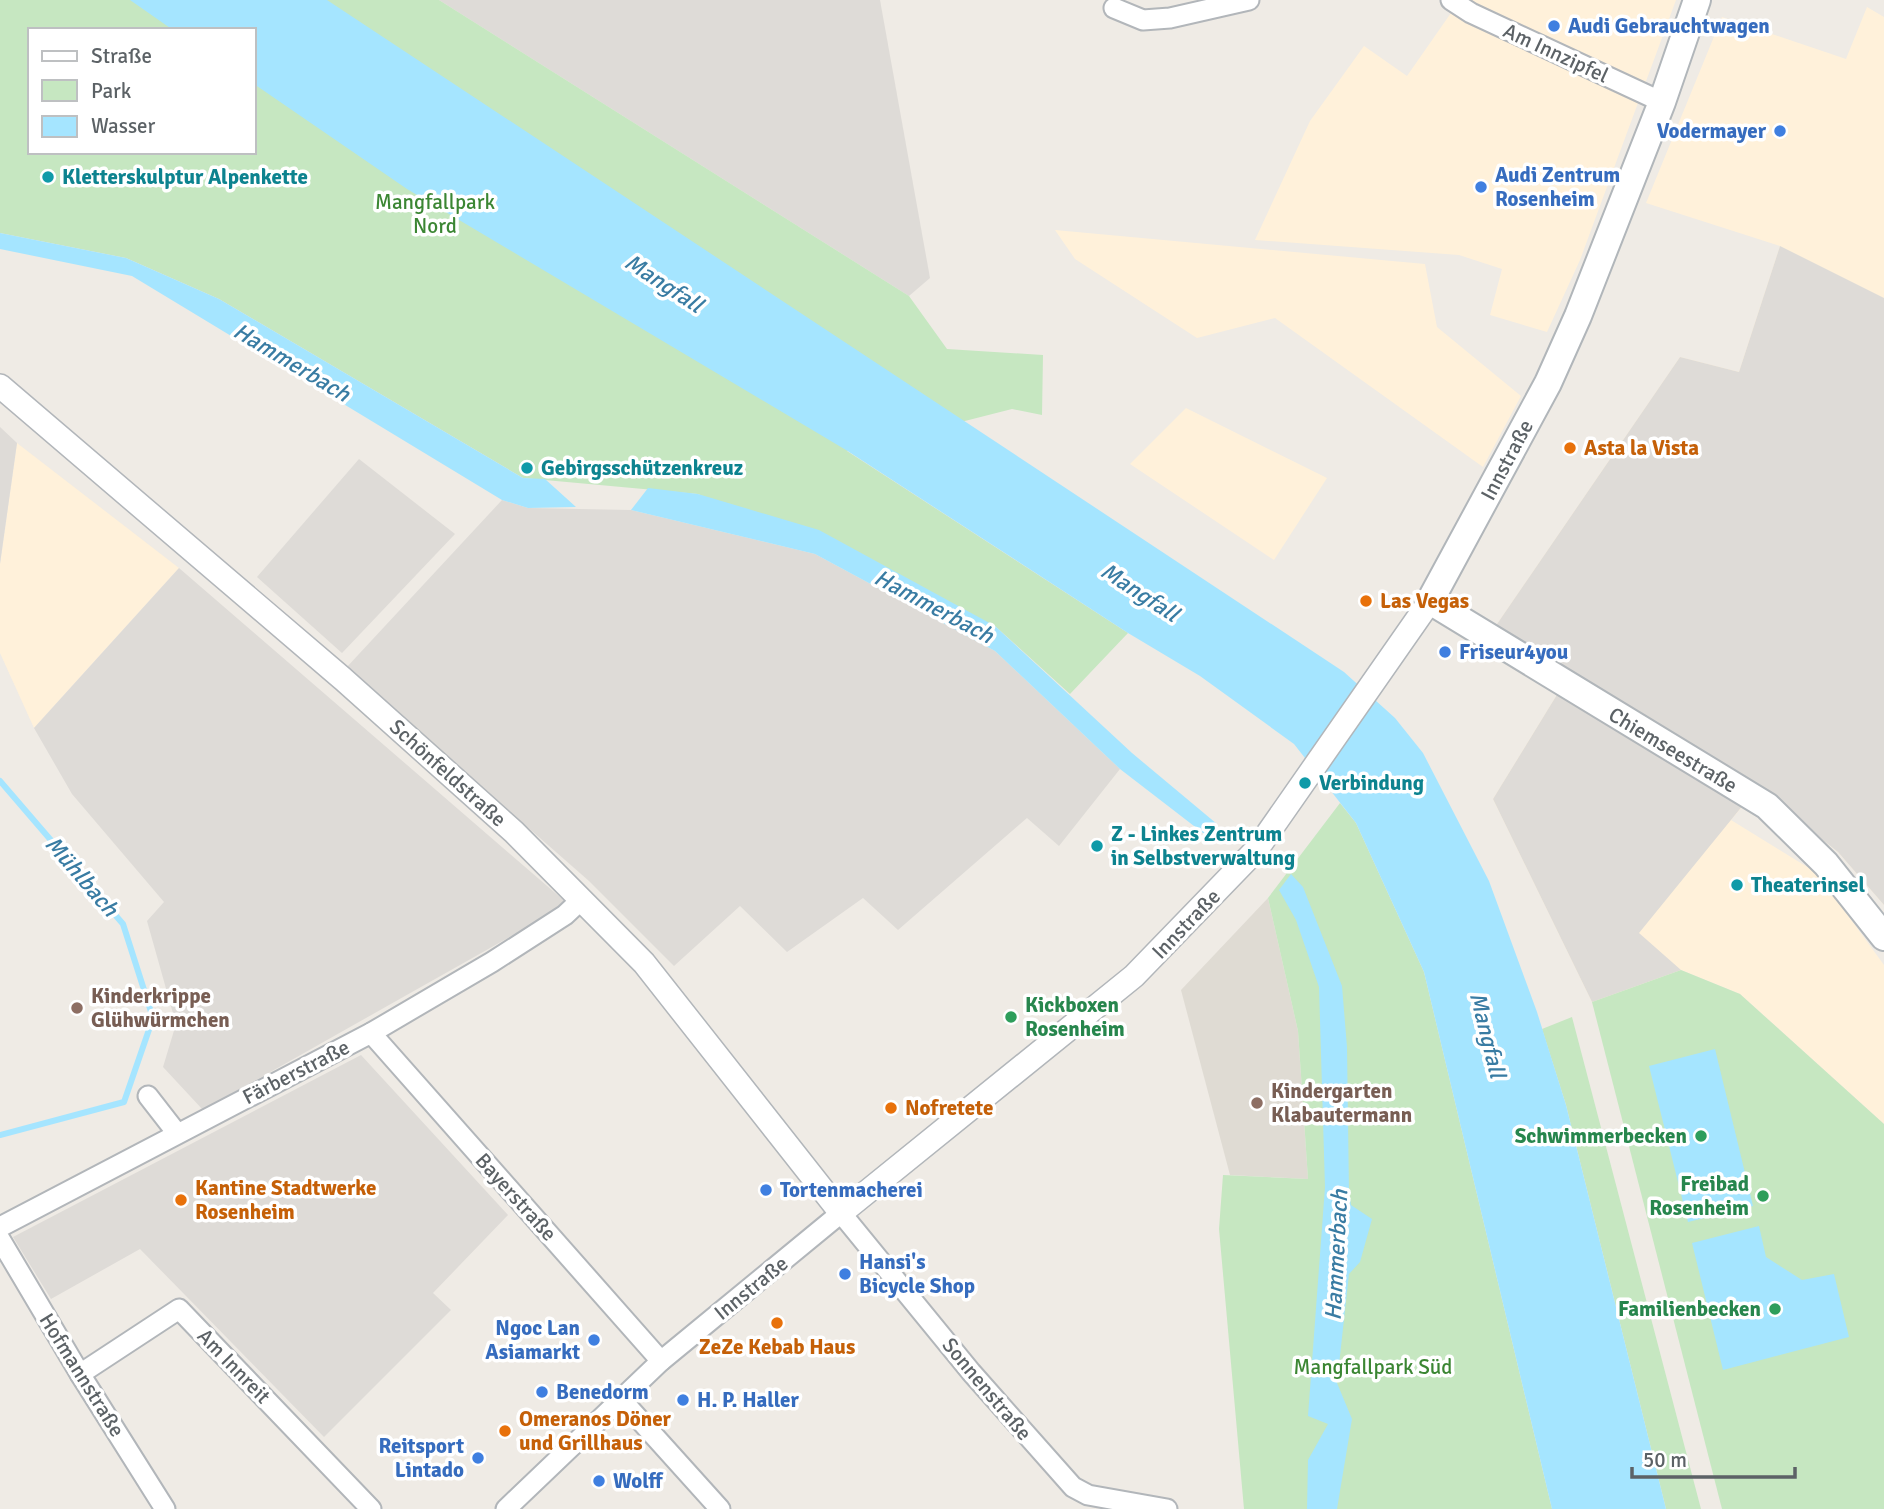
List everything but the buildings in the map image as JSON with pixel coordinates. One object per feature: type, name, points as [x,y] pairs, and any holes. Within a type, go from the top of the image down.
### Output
[{"type":"main road","name":"Innstraße","points":[[1430,601],[1548,383],[1578,316],[1662,102],[1697,0]]},
{"type":"main road","name":"Chiemseestraße","points":[[1430,601],[1767,806],[1826,864],[1884,937]]},
{"type":"street","points":[[1114,8],[1143,20],[1170,18],[1249,0]]},
{"type":"street","name":"Am Innzipfel","points":[[1451,0],[1471,13],[1662,102]]},
{"type":"street","name":"Schönfeldstraße","points":[[0,386],[376,708],[514,832],[644,963],[841,1213]]},
{"type":"street","name":"Innstraße","points":[[506,1509],[662,1361],[1134,976],[1257,849],[1430,601]]},
{"type":"street","name":"Färberstraße","points":[[0,1227],[176,1132],[371,1033],[492,962],[565,915],[581,900]]},
{"type":"street","name":"Bayerstraße","points":[[371,1033],[662,1361]]},
{"type":"street","points":[[148,1096],[176,1132]]},
{"type":"street","name":"Sonnenstraße","points":[[841,1213],[971,1372],[1073,1487],[1098,1498],[1167,1509]]},
{"type":"street","name":"Hofmannstraße","points":[[0,1239],[80,1374],[166,1509]]},
{"type":"street","name":"Am Innreit","points":[[80,1374],[179,1309],[371,1509]]},
{"type":"street","points":[[620,1398],[720,1509]]},
{"type":"shaded area","points":[[439,0],[880,0],[930,278],[909,296]]},
{"type":"shaded area","points":[[1460,0],[1676,0],[1580,260],[1547,332],[1490,315],[1502,269],[1459,255],[1255,240],[1310,121],[1364,46],[1407,76]]},
{"type":"shaded area","points":[[1867,7],[1884,17],[1884,905],[1838,852],[1758,788],[1731,820],[1817,873],[1884,965],[1884,1124],[1740,994],[1681,970],[1592,1002],[1493,799],[1558,693],[1495,627],[1680,357],[1739,372],[1780,246],[1646,203],[1722,17],[1846,59]]},
{"type":"shaded area","points":[[1055,230],[1425,264],[1437,327],[1521,396],[1483,467],[1275,318],[1197,338],[1075,259]]},
{"type":"shaded area","points":[[1780,246],[1884,298],[1884,905],[1838,852],[1757,788],[1639,933],[1681,970],[1592,1002],[1493,799],[1558,693],[1495,627],[1680,357],[1739,372]]},
{"type":"shaded area","points":[[1186,408],[1327,478],[1274,560],[1130,464]]},
{"type":"shaded area","points":[[0,427],[17,443],[0,564]]},
{"type":"shaded area","points":[[17,443],[179,568],[34,728],[0,653],[0,564]]},
{"type":"shaded area","points":[[359,459],[455,534],[342,653],[257,577]]},
{"type":"shaded area","points":[[502,500],[528,508],[631,510],[815,554],[995,651],[1120,769],[1059,846],[1027,818],[898,930],[863,898],[787,952],[740,906],[674,966],[589,881],[346,668]]},
{"type":"shaded area","points":[[179,568],[568,904],[203,1110],[163,1067],[176,1024],[147,921],[164,902],[72,794],[34,728]]},
{"type":"shaded area","name":"Kindergarten Klabautermann","points":[[1268,898],[1298,1031],[1308,1179],[1230,1175],[1181,990]]},
{"type":"shaded area","points":[[361,1055],[508,1215],[433,1293],[451,1310],[324,1437],[140,1249],[51,1299],[13,1237]]},
{"type":"green space","name":"Mangfallpark Nord","points":[[0,0],[439,0],[909,296],[947,349],[1043,355],[1042,415],[1012,409],[847,451],[1128,633],[1070,694],[995,626],[698,494],[523,478],[219,299],[126,258],[0,233]]},
{"type":"green space","name":"Mangfallpark Süd","points":[[1340,803],[1356,823],[1424,972],[1552,1509],[1244,1509],[1219,1229],[1223,1175],[1308,1179],[1298,1031],[1268,898]]},
{"type":"green space","name":"Freibad Rosenheim","points":[[1681,970],[1740,994],[1884,1124],[1884,1509],[1722,1509],[1592,1002]]},
{"type":"green space","points":[[1572,1017],[1701,1509],[1666,1509],[1566,1105],[1542,1029]]},
{"type":"water","name":"Mangfall","points":[[130,0],[327,0],[1344,672],[1395,718],[1423,753],[1489,881],[1537,1012],[1566,1105],[1666,1509],[1552,1509],[1424,972],[1356,823],[1294,744],[1200,676],[1128,633],[846,450],[407,189],[256,85],[256,28],[170,28]]},
{"type":"water","name":"Hammerbach","points":[[0,233],[126,258],[219,299],[523,478],[545,479],[576,507],[528,508],[502,500],[132,276],[0,249]]},
{"type":"water","name":"Hammerbach","points":[[648,488],[698,494],[819,530],[995,626],[1132,753],[1217,824],[1207,836],[1120,769],[995,651],[815,554],[631,510]]},
{"type":"water","name":"Hammerbach","points":[[1291,874],[1303,887],[1342,986],[1347,1047],[1349,1193],[1351,1205],[1372,1219],[1360,1262],[1349,1274],[1337,1383],[1352,1419],[1337,1509],[1307,1509],[1308,1460],[1328,1424],[1308,1416],[1325,1187],[1319,987],[1296,920],[1279,890]]},
{"type":"water","name":"Schwimmerbecken","points":[[1715,1049],[1753,1206],[1688,1222],[1649,1066]]},
{"type":"water","name":"Familienbecken","points":[[1759,1226],[1766,1257],[1802,1280],[1834,1274],[1849,1337],[1723,1370],[1692,1243]]},
{"type":"waterway","name":"Mühlbach","points":[[0,781],[123,924],[153,1018],[124,1102],[0,1135]]},
{"type":"place","name":"Audi Gebrauchtwagen","points":[[1554,26]]},
{"type":"place","name":"Vodermayer","points":[[1780,131]]},
{"type":"place","name":"Kletterskulptur Alpenkette","points":[[48,177]]},
{"type":"place","name":"Audi Zentrum Rosenheim","points":[[1481,187]]},
{"type":"place","name":"Asta la Vista","points":[[1570,448]]},
{"type":"place","name":"Gebirgsschützenkreuz","points":[[527,468]]},
{"type":"place","name":"Las Vegas","points":[[1366,601]]},
{"type":"place","name":"Friseur4you","points":[[1445,652]]},
{"type":"place","name":"Verbindung","points":[[1305,783]]},
{"type":"place","name":"Z - Linkes Zentrum in Selbstverwaltung","points":[[1097,846]]},
{"type":"place","name":"Theaterinsel","points":[[1737,885]]},
{"type":"place","name":"Kinderkrippe Glühwürmchen","points":[[77,1008]]},
{"type":"place","name":"Kickboxen Rosenheim","points":[[1011,1017]]},
{"type":"place","name":"Kindergarten Klabautermann","points":[[1257,1103]]},
{"type":"place","name":"Nofretete","points":[[891,1108]]},
{"type":"place","name":"Schwimmerbecken","points":[[1701,1136]]},
{"type":"place","name":"Tortenmacherei","points":[[766,1190]]},
{"type":"place","name":"Freibad Rosenheim","points":[[1763,1196]]},
{"type":"place","name":"Kantine Stadtwerke Rosenheim","points":[[181,1200]]},
{"type":"place","name":"Hansi's Bicycle Shop","points":[[845,1274]]},
{"type":"place","name":"Familienbecken","points":[[1775,1309]]},
{"type":"place","name":"ZeZe Kebab Haus","points":[[777,1323]]},
{"type":"place","name":"Ngoc Lan Asiamarkt","points":[[594,1340]]},
{"type":"place","name":"Benedorm","points":[[542,1392]]},
{"type":"place","name":"H. P. Haller","points":[[683,1400]]},
{"type":"place","name":"Omeranos Döner und Grillhaus","points":[[505,1431]]},
{"type":"place","name":"Reitsport Lintado","points":[[478,1458]]},
{"type":"place","name":"Wolff","points":[[599,1481]]}]
